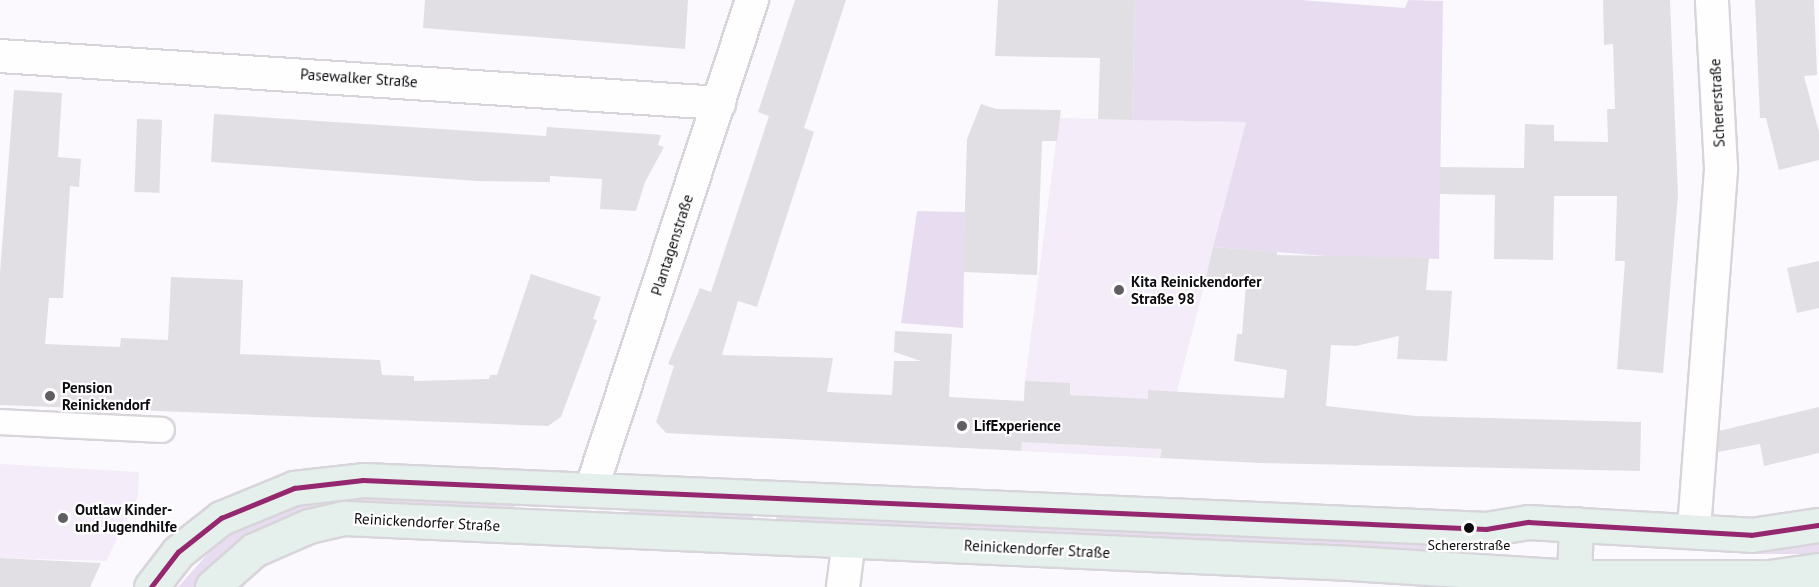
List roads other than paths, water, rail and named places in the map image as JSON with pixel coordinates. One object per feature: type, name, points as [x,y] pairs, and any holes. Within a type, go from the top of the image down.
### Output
[{"type":"main road","points":[[152,587],[178,552],[220,518],[294,488],[363,480],[1486,529],[1528,522],[1694,529],[1751,535],[1819,525]]},
{"type":"main road","points":[[590,529],[591,490]]},
{"type":"main road","name":"Reinickendorfer Straße","points":[[212,587],[255,550],[309,526],[345,518],[1484,571],[1575,582],[1769,577],[1819,570]]},
{"type":"main road","points":[[1575,582],[1576,524]]},
{"type":"main road","points":[[1484,571],[1486,529]]},
{"type":"main road","points":[[1693,578],[1694,529]]},
{"type":"street","name":"Plantagenstraße","points":[[591,490],[752,0]]},
{"type":"street","name":"Schererstraße","points":[[1694,529],[1720,168],[1712,0]]},
{"type":"street","name":"Pasewalker Straße","points":[[0,56],[719,103]]},
{"type":"street","points":[[0,422],[162,430]]},
{"type":"street","points":[[843,587],[849,541]]},
{"type":"place","name":"Kita Reinickendorfer Straße 98","points":[[1119,290]]},
{"type":"place","name":"Pension Reinickendorf","points":[[50,396]]},
{"type":"place","name":"LifExperience","points":[[962,426]]},
{"type":"place","name":"Outlaw Kinder- und Jugendhilfe","points":[[63,518]]},
{"type":"place","name":"Schererstraße","points":[[1469,528]]}]
